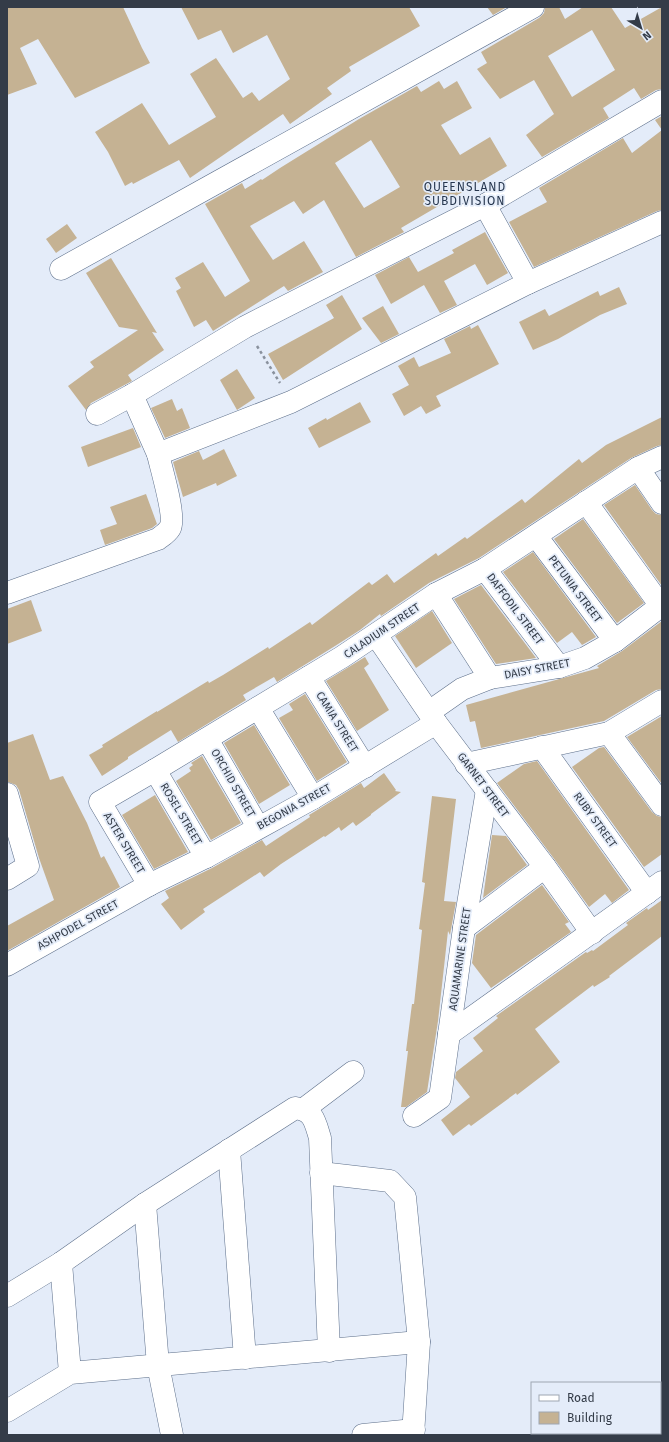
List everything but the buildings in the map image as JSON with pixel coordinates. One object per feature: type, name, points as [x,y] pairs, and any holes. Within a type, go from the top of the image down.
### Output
[{"type":"street","points":[[61,269],[533,7]]},
{"type":"street","points":[[97,414],[132,395],[245,327],[486,205],[662,100]]},
{"type":"street","points":[[486,205],[528,283]]},
{"type":"street","points":[[158,454],[292,402],[528,283],[662,222]]},
{"type":"street","points":[[7,593],[158,539],[165,534],[170,527],[171,514],[158,454],[132,395]]},
{"type":"street","name":"CALADIUM STREET","points":[[100,802],[309,677],[376,635],[436,594],[485,569],[638,468],[662,457]]},
{"type":"street","points":[[638,468],[662,503]]},
{"type":"street","points":[[586,502],[662,606]]},
{"type":"street","name":"PETUNIA STREET","points":[[536,536],[614,641]]},
{"type":"street","name":"DAFFODIL STREET","points":[[485,569],[559,667]]},
{"type":"street","points":[[436,594],[490,678]]},
{"type":"street","name":"DAISY STREET","points":[[433,718],[462,689],[490,678],[559,667],[585,658],[614,641],[662,606]]},
{"type":"street","name":"GARNET STREET","points":[[376,635],[466,764],[545,867],[592,933]]},
{"type":"street","name":"CAMIA STREET","points":[[309,677],[365,767]]},
{"type":"street","points":[[466,764],[608,733],[662,701]]},
{"type":"street","points":[[258,708],[313,798]]},
{"type":"street","name":"BEGONIA STREET","points":[[149,885],[206,857],[313,798],[365,767],[433,718]]},
{"type":"street","points":[[608,733],[662,805]]},
{"type":"street","name":"ORCHID STREET","points":[[207,739],[258,827]]},
{"type":"street","name":"RUBY STREET","points":[[542,747],[655,887]]},
{"type":"street","name":"ROSEL STREET","points":[[155,770],[206,857]]},
{"type":"street","name":"AQUAMARINE STREET","points":[[414,1116],[440,1098],[464,928],[487,790]]},
{"type":"street","points":[[7,794],[28,866],[7,879]]},
{"type":"street","name":"ASTER STREET","points":[[100,802],[149,885]]},
{"type":"street","points":[[464,928],[545,867]]},
{"type":"street","name":"ASHPODEL STREET","points":[[7,965],[149,885]]},
{"type":"street","points":[[450,1034],[655,887]]},
{"type":"street","points":[[304,1109],[353,1072]]},
{"type":"street","points":[[7,1296],[61,1262],[145,1204],[295,1108],[304,1109],[313,1116],[320,1138],[329,1351]]},
{"type":"street","points":[[229,1150],[245,1358]]},
{"type":"street","points":[[321,1173],[390,1181],[405,1197],[420,1342],[414,1433],[363,1435]]},
{"type":"street","points":[[145,1204],[158,1365],[172,1435]]},
{"type":"street","points":[[61,1262],[70,1373]]},
{"type":"street","points":[[7,1411],[70,1373],[420,1342]]},
{"type":"path","points":[[245,327],[292,402]]},
{"type":"district","name":"QUEENSLAND SUBDIVISION","points":[[465,194]]}]
